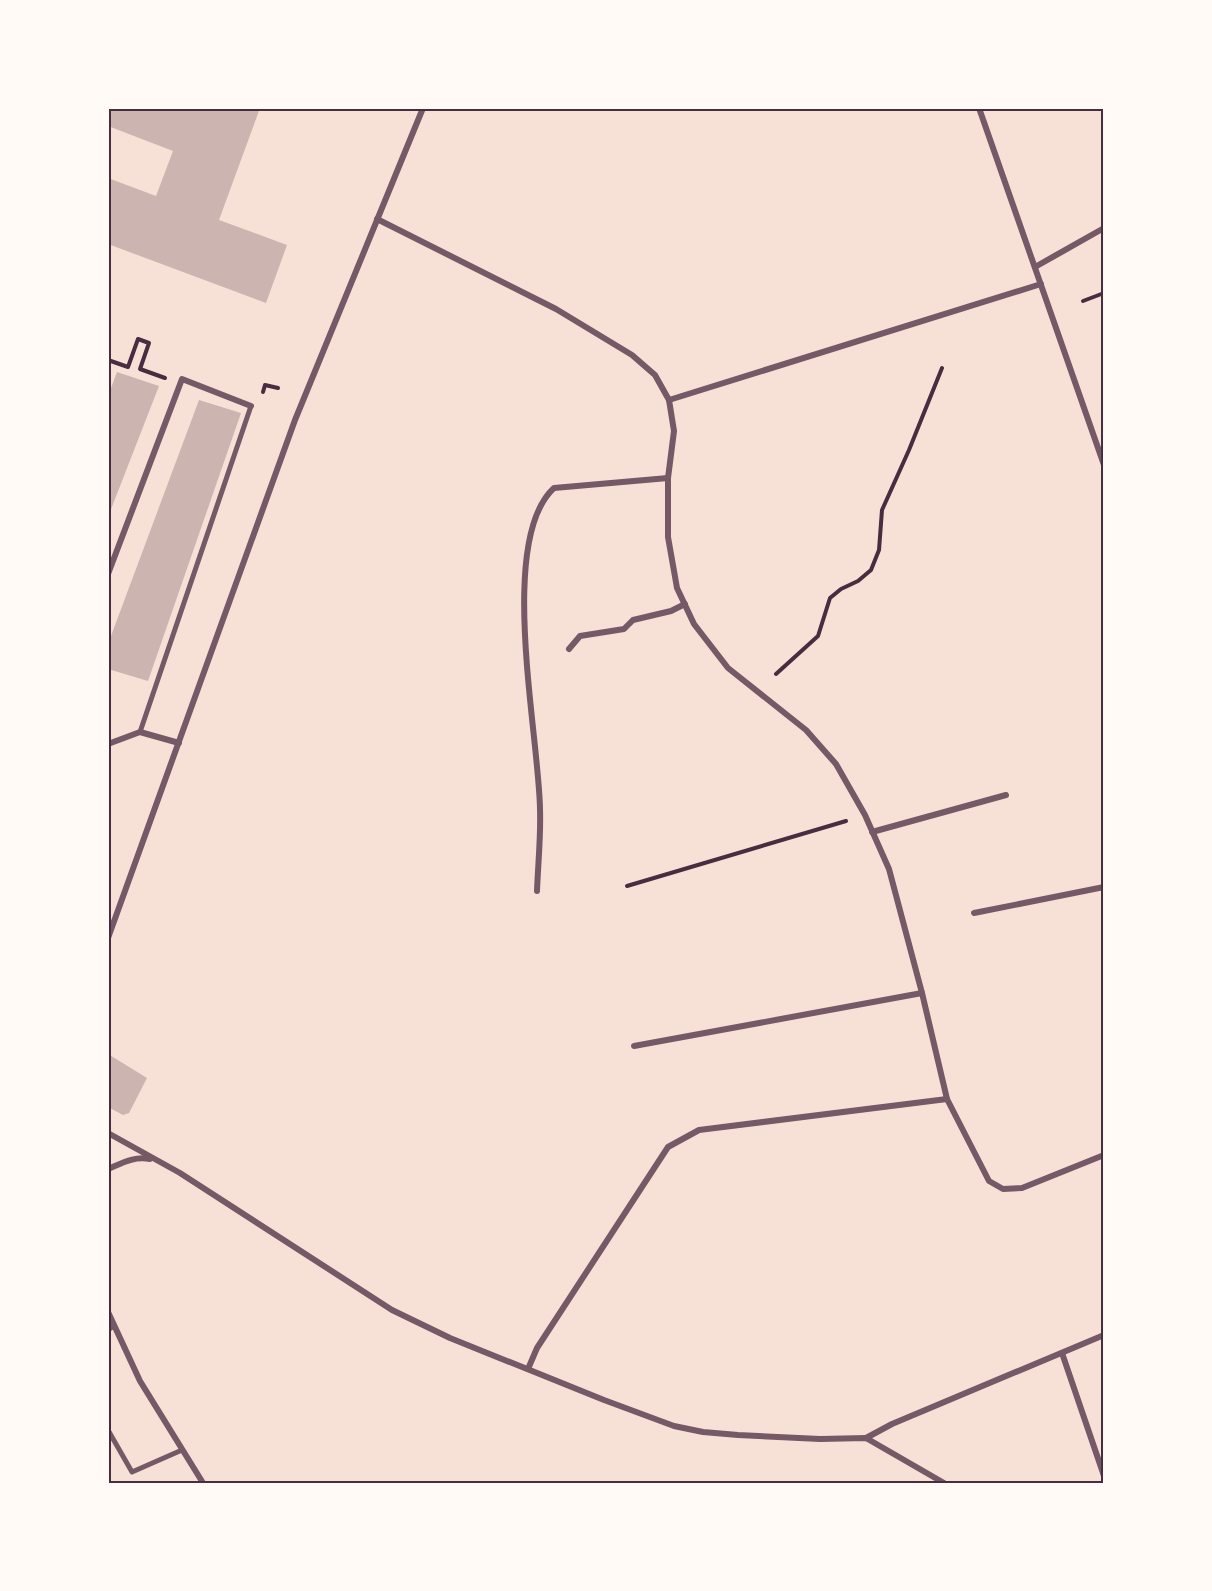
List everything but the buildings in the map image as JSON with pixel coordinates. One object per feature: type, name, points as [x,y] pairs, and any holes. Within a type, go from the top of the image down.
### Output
[{"type":"street","points":[[108,938],[295,420],[423,108]]},
{"type":"street","points":[[979,108],[1104,465]]},
{"type":"street","points":[[376,219],[556,309],[632,355],[655,375],[669,400],[674,431],[668,478],[668,537],[677,588],[694,624],[728,668],[806,730],[836,764],[872,832],[889,869],[922,993],[947,1100],[989,1181],[1003,1189],[1022,1188],[1104,1155]]},
{"type":"street","points":[[1035,267],[1104,228]]},
{"type":"street","points":[[669,400],[1041,284]]},
{"type":"street","points":[[108,574],[182,379],[251,406],[140,732]]},
{"type":"street","points":[[537,891],[540,808],[523,593],[532,526],[546,496],[554,488],[668,478]]},
{"type":"street","points":[[569,649],[580,636],[624,629],[633,620],[671,611],[685,604]]},
{"type":"street","points":[[108,744],[140,732],[179,743]]},
{"type":"street","points":[[872,832],[1006,795]]},
{"type":"street","points":[[974,913],[1104,887]]},
{"type":"street","points":[[634,1046],[922,993]]},
{"type":"street","points":[[528,1369],[537,1348],[668,1147],[699,1130],[947,1100]]},
{"type":"street","points":[[108,1132],[180,1173],[392,1310],[450,1338],[646,1416],[674,1426],[703,1432],[803,1439],[866,1438],[892,1424],[1104,1335]]},
{"type":"street","points":[[108,1169],[142,1157],[155,1159]]},
{"type":"street","points":[[108,1312],[111,1328],[140,1381],[203,1483]]},
{"type":"street","points":[[1062,1353],[1104,1476]]},
{"type":"street","points":[[108,1430],[132,1472],[182,1450]]},
{"type":"street","points":[[866,1438],[944,1483]]},
{"type":"path","points":[[1083,301],[1104,293]]},
{"type":"path","points":[[108,360],[128,367],[138,339],[148,343],[140,369]]},
{"type":"path","points":[[776,674],[818,636],[830,598],[871,570],[879,550],[882,510],[942,368]]},
{"type":"path","points":[[265,385],[278,388]]},
{"type":"path","points":[[627,886],[846,821]]}]
